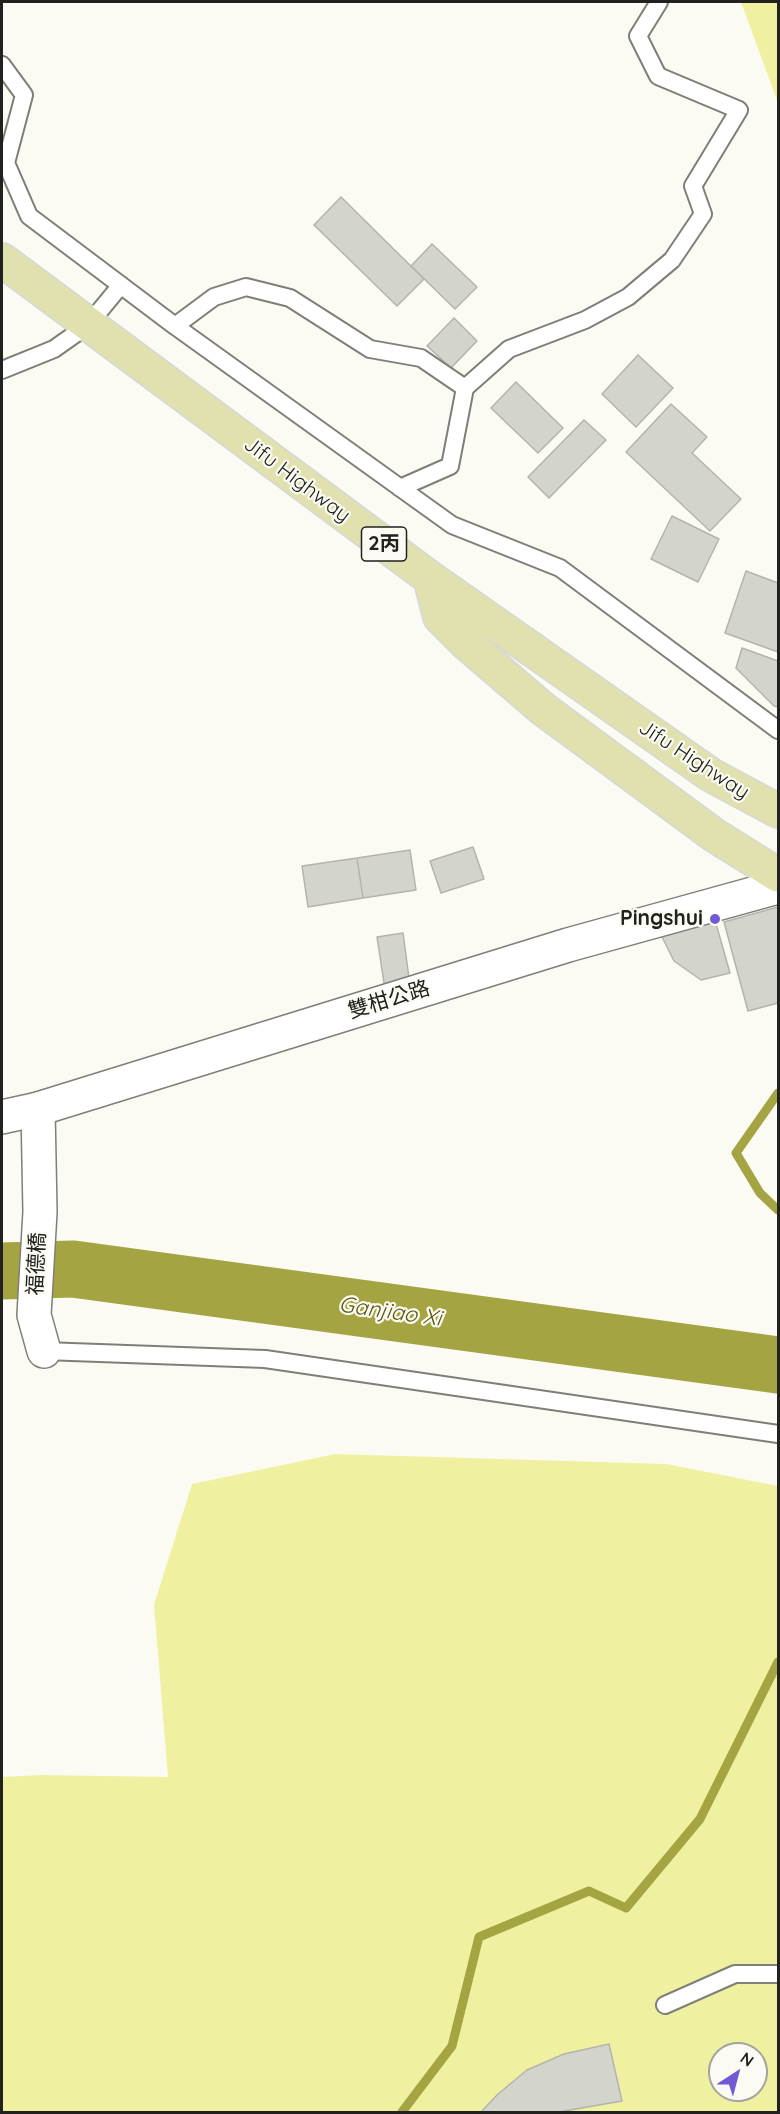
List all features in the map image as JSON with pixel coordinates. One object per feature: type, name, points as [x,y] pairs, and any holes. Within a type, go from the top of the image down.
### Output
[{"type":"main road","name":"Jifu Highway","points":[[2,260],[430,578],[711,776],[778,811]]},
{"type":"main road","points":[[430,578],[440,617],[473,650],[553,716],[714,835],[778,875]]},
{"type":"street","name":"雙柑公路","points":[[2,1117],[38,1109],[568,945],[778,887]]},
{"type":"street","name":"福德橋","points":[[38,1109],[40,1212],[34,1315],[44,1351]]},
{"type":"lane","points":[[400,488],[450,466],[465,388],[508,349],[585,320],[628,297],[672,260],[704,214],[693,186],[739,110],[658,76],[638,36],[658,2]]},
{"type":"lane","points":[[2,65],[24,95],[6,163],[29,216],[176,326],[452,525],[560,568],[778,730]]},
{"type":"lane","points":[[2,370],[54,349],[88,325],[121,285]]},
{"type":"lane","points":[[176,326],[214,297],[246,287],[290,298],[370,349],[421,358],[465,388]]},
{"type":"lane","points":[[44,1351],[265,1359],[778,1434]]},
{"type":"lane","points":[[664,2005],[735,1974],[778,1974]]},
{"type":"green space","points":[[741,2],[778,2],[778,103]]},
{"type":"green space","points":[[335,1454],[666,1464],[778,1486],[778,2112],[2,2112],[2,1777],[42,1775],[168,1777],[154,1605],[192,1484]]},
{"type":"building","points":[[341,197],[424,279],[397,306],[314,225]]},
{"type":"building","points":[[432,244],[477,287],[455,309],[411,266]]},
{"type":"building","points":[[454,318],[477,341],[451,368],[427,346]]},
{"type":"building","points":[[638,355],[673,388],[636,427],[602,394]]},
{"type":"building","points":[[516,382],[563,428],[538,453],[491,408]]},
{"type":"building","points":[[671,404],[707,437],[692,453],[741,499],[710,531],[626,452]]},
{"type":"building","points":[[584,420],[606,440],[549,498],[528,477]]},
{"type":"building","points":[[672,516],[719,539],[698,582],[651,559]]},
{"type":"building","points":[[746,571],[778,583],[778,652],[725,633]]},
{"type":"building","points":[[742,648],[778,661],[778,707],[774,706],[736,668]]},
{"type":"building","points":[[473,847],[484,879],[441,893],[430,861]]},
{"type":"building","points":[[410,850],[416,890],[363,898],[357,858]]},
{"type":"building","points":[[357,858],[363,898],[308,907],[302,866]]},
{"type":"building","points":[[778,907],[778,1003],[748,1011],[724,922]]},
{"type":"building","points":[[715,920],[730,973],[701,980],[674,961],[661,935]]},
{"type":"building","points":[[403,933],[411,993],[386,996],[377,937]]},
{"type":"building","points":[[609,2044],[622,2101],[559,2112],[481,2112],[498,2094],[527,2070],[564,2054]]},
{"type":"waterway","points":[[778,1093],[736,1153],[760,1193],[778,1210]]},
{"type":"waterway","name":"Ganjiao Xi","points":[[2,1271],[73,1269],[778,1365]]},
{"type":"waterway","points":[[402,2112],[452,2046],[479,1937],[589,1891],[626,1908],[700,1819],[778,1662]]},
{"type":"place","name":"Pingshui","points":[[715,919]]}]
